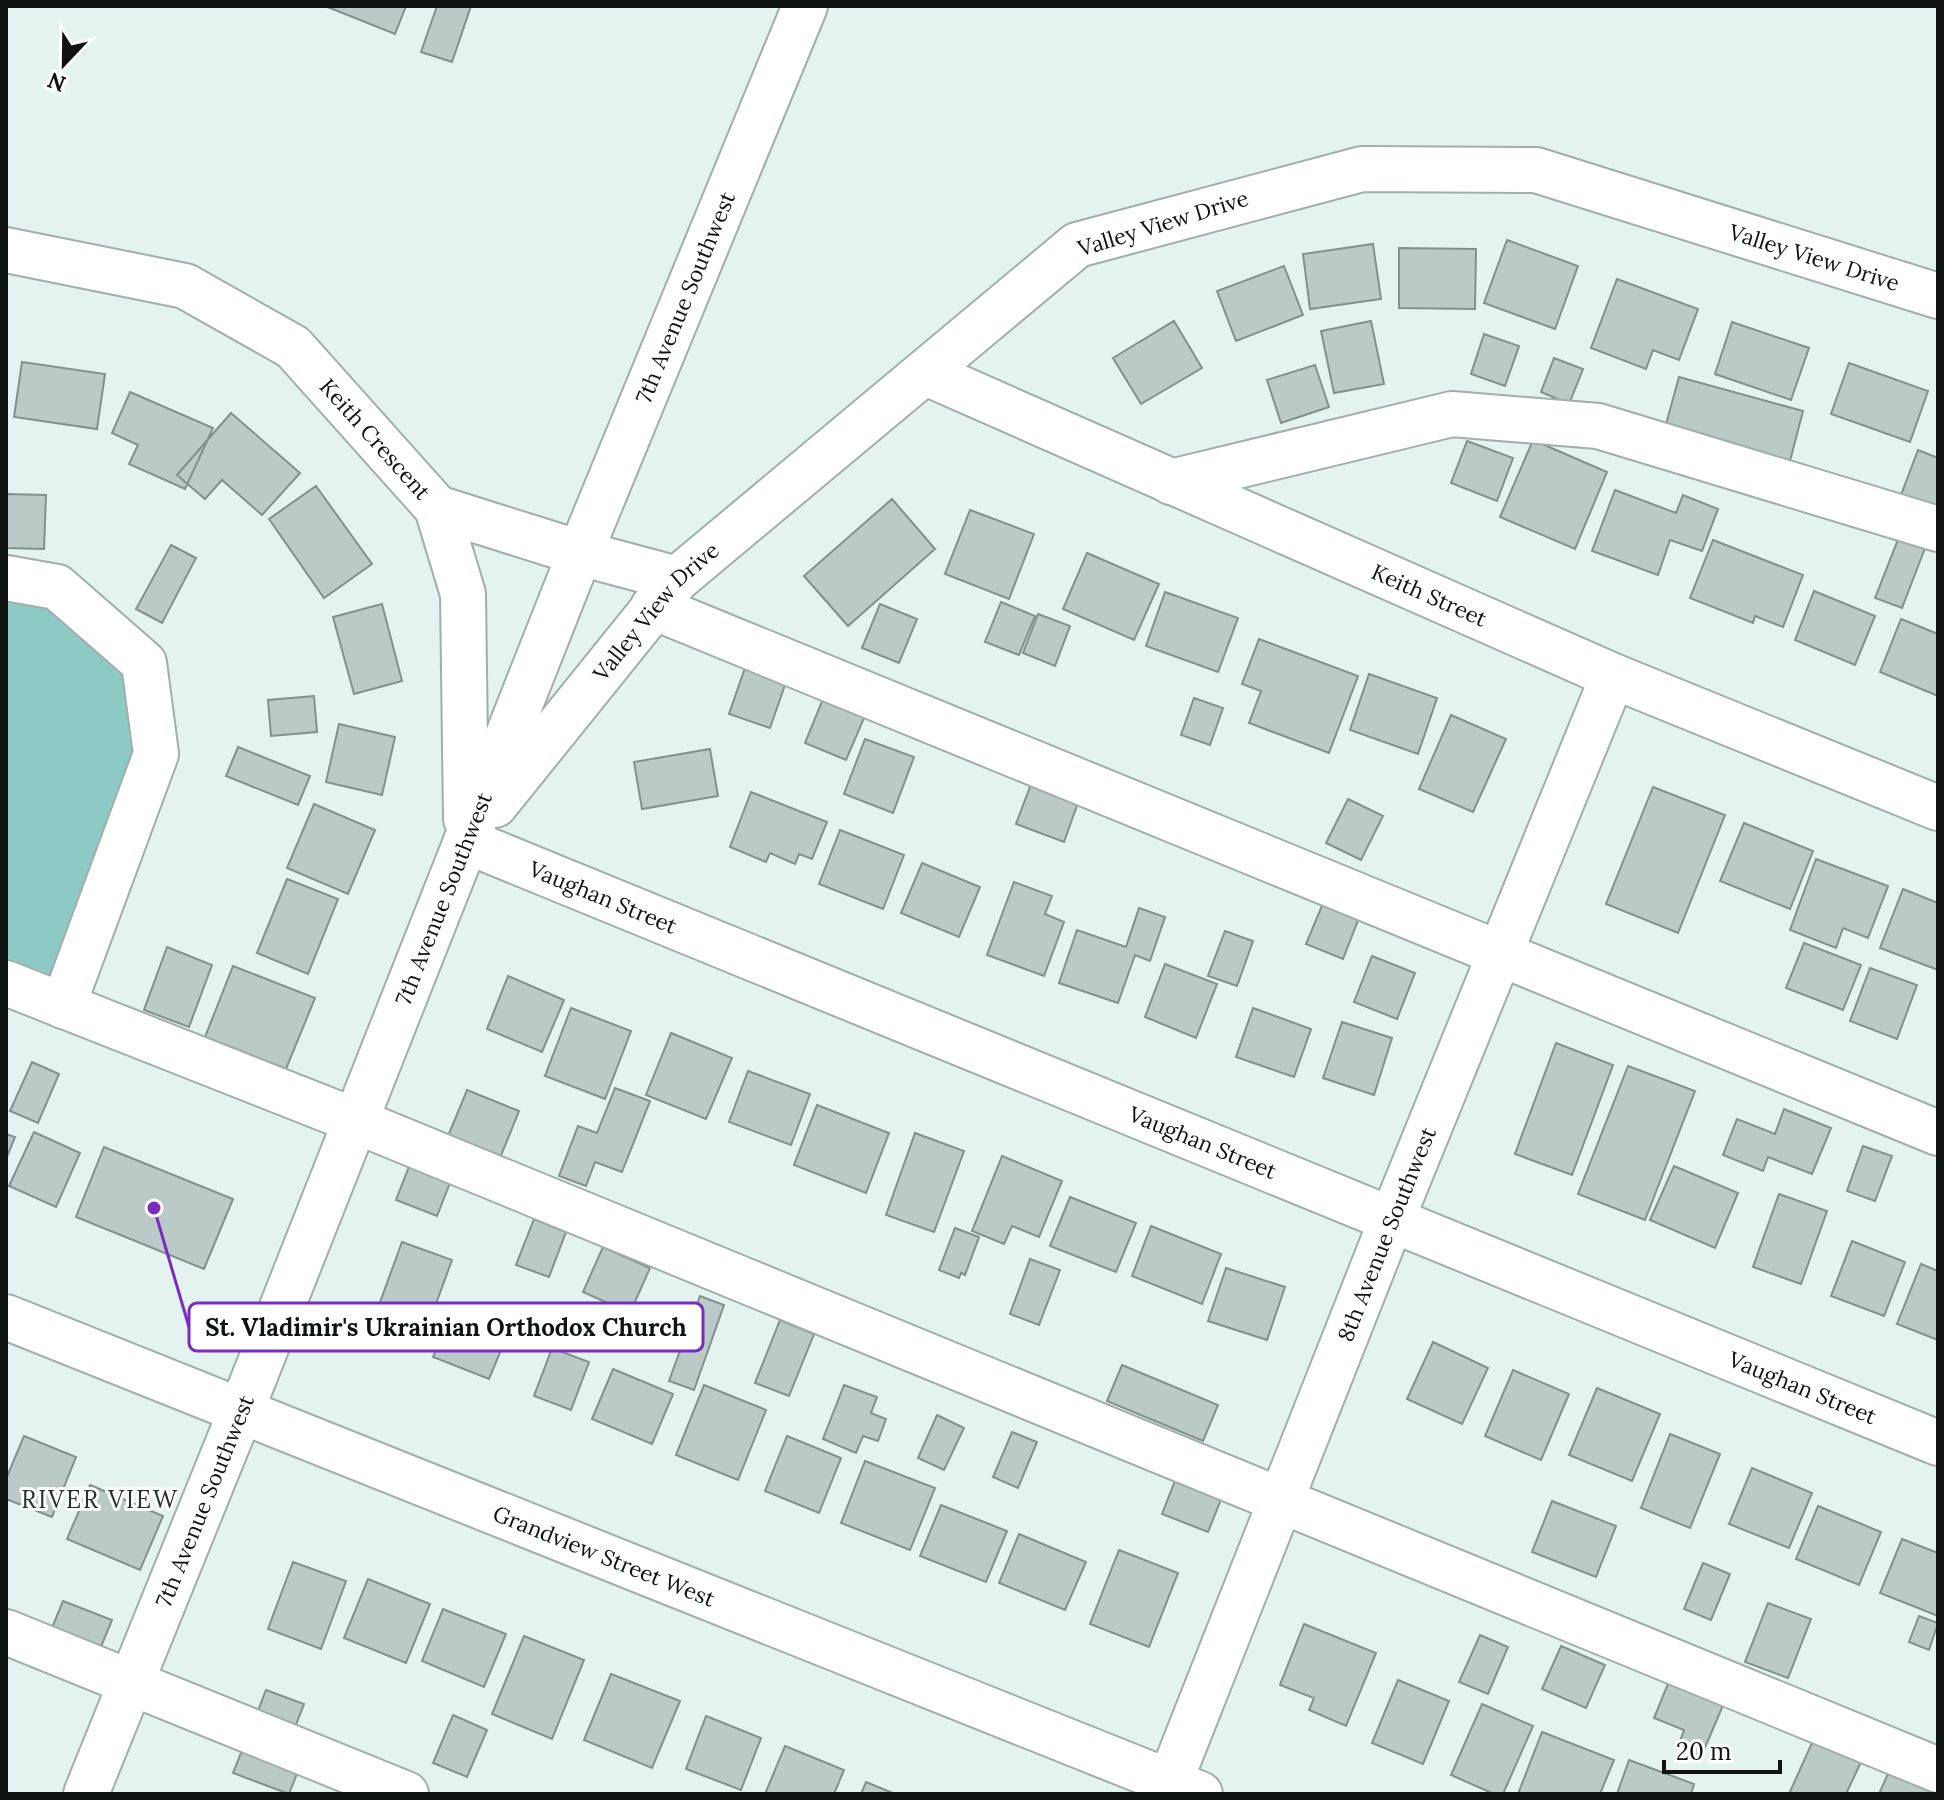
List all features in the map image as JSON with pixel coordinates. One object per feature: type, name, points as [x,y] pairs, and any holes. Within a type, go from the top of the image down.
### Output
[{"type":"street","name":"7th Avenue Southwest","points":[[86,1794],[580,553],[805,6]]},
{"type":"street","name":"Valley View Drive","points":[[466,841],[665,593],[1077,245],[1362,169],[1536,170],[1938,296]]},
{"type":"street","name":"Keith Crescent","points":[[6,250],[185,286],[293,347],[437,508],[463,594],[466,841]]},
{"type":"street","name":"Keith Street","points":[[926,373],[1613,676],[1938,808]]},
{"type":"street","points":[[1171,482],[1452,414],[1598,426],[1938,529]]},
{"type":"street","points":[[437,508],[580,553],[665,593],[1501,955],[1938,1133]]},
{"type":"street","points":[[6,578],[57,587],[144,663],[156,754],[63,1006]]},
{"type":"street","name":"8th Avenue Southwest","points":[[1178,1790],[1281,1500],[1613,676]]},
{"type":"street","name":"Vaughan Street","points":[[466,841],[1938,1443]]},
{"type":"street","points":[[6,983],[356,1121],[1938,1770]]},
{"type":"street","name":"Grandview Street West","points":[[6,1317],[1178,1790]]},
{"type":"street","points":[[6,1632],[406,1794]]},
{"type":"shaded area","points":[[6,586],[34,594],[109,647],[134,696],[136,763],[49,991],[6,974]]},
{"type":"building","points":[[325,6],[406,6],[395,34]]},
{"type":"building","points":[[437,6],[471,6],[452,62],[421,52]]},
{"type":"building","points":[[1507,240],[1578,266],[1555,329],[1484,303]]},
{"type":"building","points":[[1373,244],[1381,299],[1310,309],[1303,254]]},
{"type":"building","points":[[1399,248],[1476,249],[1475,309],[1399,308]]},
{"type":"building","points":[[1284,266],[1303,315],[1236,341],[1217,291]]},
{"type":"building","points":[[1617,279],[1698,309],[1679,360],[1653,350],[1646,369],[1591,348]]},
{"type":"building","points":[[1174,321],[1202,368],[1141,404],[1113,358]]},
{"type":"building","points":[[1371,321],[1384,384],[1334,393],[1321,331]]},
{"type":"building","points":[[1732,322],[1809,348],[1791,400],[1715,374]]},
{"type":"building","points":[[1484,334],[1519,346],[1505,386],[1471,374]]},
{"type":"building","points":[[1554,358],[1583,369],[1569,404],[1541,392]]},
{"type":"building","points":[[22,362],[105,374],[97,429],[14,417]]},
{"type":"building","points":[[1849,363],[1928,391],[1910,442],[1831,414]]},
{"type":"building","points":[[1315,365],[1329,407],[1281,423],[1267,380]]},
{"type":"building","points":[[1679,377],[1803,411],[1790,461],[1665,428]]},
{"type":"building","points":[[130,392],[213,428],[185,489],[129,464],[138,445],[112,433]]},
{"type":"building","points":[[231,413],[300,473],[262,515],[222,480],[205,499],[177,475]]},
{"type":"building","points":[[1533,440],[1607,472],[1575,549],[1500,517]]},
{"type":"building","points":[[1467,441],[1513,458],[1497,501],[1451,483]]},
{"type":"building","points":[[1918,450],[1938,458],[1938,500],[1935,508],[1901,495]]},
{"type":"building","points":[[316,486],[372,564],[324,598],[269,519]]},
{"type":"building","points":[[1615,490],[1676,513],[1683,495],[1718,509],[1702,551],[1670,540],[1658,575],[1592,551]]},
{"type":"building","points":[[6,494],[46,495],[44,549],[6,548]]},
{"type":"building","points":[[892,499],[935,549],[848,626],[804,576]]},
{"type":"building","points":[[970,510],[1034,534],[1009,599],[945,574]]},
{"type":"building","points":[[1899,537],[1925,548],[1902,608],[1875,598]]},
{"type":"building","points":[[1713,540],[1803,575],[1783,627],[1755,616],[1753,623],[1690,598]]},
{"type":"building","points":[[171,545],[196,558],[162,623],[136,609]]},
{"type":"building","points":[[1087,553],[1159,584],[1134,640],[1063,609]]},
{"type":"building","points":[[1814,591],[1875,616],[1855,665],[1795,640]]},
{"type":"building","points":[[1165,592],[1238,618],[1218,672],[1146,646]]},
{"type":"building","points":[[1001,602],[1035,616],[1019,655],[985,642]]},
{"type":"building","points":[[382,604],[402,681],[354,694],[333,617]]},
{"type":"building","points":[[880,604],[917,619],[899,663],[862,648]]},
{"type":"building","points":[[1038,614],[1070,626],[1055,666],[1023,653]]},
{"type":"building","points":[[1901,619],[1938,634],[1938,696],[1880,672]]},
{"type":"building","points":[[1259,639],[1358,676],[1329,753],[1249,723],[1261,691],[1242,684]]},
{"type":"building","points":[[746,665],[787,679],[770,728],[729,714]]},
{"type":"building","points":[[1369,674],[1437,698],[1418,754],[1350,730]]},
{"type":"building","points":[[825,694],[867,711],[846,760],[805,743]]},
{"type":"building","points":[[314,696],[317,732],[271,736],[268,700]]},
{"type":"building","points":[[1194,698],[1223,708],[1210,745],[1181,735]]},
{"type":"building","points":[[1451,715],[1506,739],[1473,812],[1419,789]]},
{"type":"building","points":[[339,724],[395,737],[382,795],[326,782]]},
{"type":"building","points":[[865,739],[914,757],[893,813],[844,794]]},
{"type":"building","points":[[238,747],[310,776],[298,805],[226,776]]},
{"type":"building","points":[[710,749],[718,796],[642,809],[634,762]]},
{"type":"building","points":[[1034,776],[1081,794],[1064,842],[1016,824]]},
{"type":"building","points":[[1653,787],[1725,815],[1678,933],[1606,904]]},
{"type":"building","points":[[751,792],[827,822],[812,859],[799,854],[795,864],[770,853],[766,862],[730,847]]},
{"type":"building","points":[[1348,799],[1383,816],[1361,860],[1326,843]]},
{"type":"building","points":[[314,804],[375,830],[348,894],[287,868]]},
{"type":"building","points":[[1744,823],[1813,851],[1790,909],[1720,881]]},
{"type":"building","points":[[840,830],[904,855],[883,909],[819,884]]},
{"type":"building","points":[[1816,859],[1888,886],[1868,938],[1843,928],[1836,948],[1790,930]]},
{"type":"building","points":[[922,863],[980,887],[959,937],[901,913]]},
{"type":"building","points":[[287,879],[338,899],[308,974],[257,953]]},
{"type":"building","points":[[1014,882],[1052,896],[1045,914],[1064,922],[1044,976],[987,955]]},
{"type":"building","points":[[1903,889],[1938,903],[1938,970],[1880,948]]},
{"type":"building","points":[[1326,896],[1362,910],[1343,959],[1306,944]]},
{"type":"building","points":[[1139,908],[1165,917],[1150,961],[1135,955],[1118,1003],[1059,983],[1077,930],[1126,947]]},
{"type":"building","points":[[1225,931],[1253,941],[1237,986],[1208,976]]},
{"type":"building","points":[[1804,943],[1861,965],[1843,1010],[1786,988]]},
{"type":"building","points":[[167,947],[212,965],[189,1027],[144,1010]]},
{"type":"building","points":[[1372,956],[1415,973],[1397,1019],[1354,1002]]},
{"type":"building","points":[[1165,964],[1217,984],[1196,1038],[1145,1017]]},
{"type":"building","points":[[233,966],[315,998],[286,1069],[205,1037]]},
{"type":"building","points":[[1870,968],[1917,985],[1897,1039],[1850,1021]]},
{"type":"building","points":[[508,976],[564,1000],[542,1052],[487,1029]]},
{"type":"building","points":[[571,1008],[631,1031],[605,1099],[545,1076]]},
{"type":"building","points":[[1253,1008],[1311,1029],[1294,1077],[1236,1057]]},
{"type":"building","points":[[1342,1022],[1392,1038],[1374,1095],[1323,1078]]},
{"type":"building","points":[[671,1033],[732,1058],[706,1119],[646,1095]]},
{"type":"building","points":[[1556,1043],[1613,1065],[1572,1175],[1515,1154]]},
{"type":"building","points":[[32,1062],[59,1074],[38,1123],[10,1111]]},
{"type":"building","points":[[1628,1066],[1695,1091],[1645,1220],[1578,1194]]},
{"type":"building","points":[[748,1071],[810,1094],[791,1145],[729,1122]]},
{"type":"building","points":[[615,1088],[650,1101],[622,1172],[595,1162],[586,1186],[559,1176],[578,1126],[597,1133]]},
{"type":"building","points":[[467,1090],[519,1111],[500,1158],[448,1136]]},
{"type":"building","points":[[817,1105],[889,1133],[866,1193],[794,1165]]},
{"type":"building","points":[[1784,1109],[1831,1128],[1812,1174],[1768,1157],[1763,1171],[1723,1155],[1737,1119],[1775,1134]]},
{"type":"building","points":[[34,1132],[80,1153],[56,1207],[9,1186]]},
{"type":"building","points":[[915,1133],[964,1151],[934,1232],[886,1215]]},
{"type":"building","points":[[6,1134],[15,1137],[6,1159]]},
{"type":"building","points":[[1863,1146],[1892,1156],[1875,1201],[1847,1191]]},
{"type":"building","points":[[104,1147],[233,1199],[204,1269],[76,1217]]},
{"type":"building","points":[[1002,1156],[1062,1181],[1039,1237],[1012,1226],[1004,1244],[972,1231]]},
{"type":"building","points":[[412,1159],[453,1175],[437,1216],[396,1200]]},
{"type":"building","points":[[1674,1166],[1738,1193],[1715,1248],[1650,1220]]},
{"type":"building","points":[[1779,1194],[1827,1211],[1801,1284],[1753,1267]]},
{"type":"building","points":[[1070,1197],[1136,1223],[1116,1272],[1050,1246]]},
{"type":"building","points":[[534,1219],[566,1232],[549,1277],[516,1265]]},
{"type":"building","points":[[1151,1226],[1221,1254],[1202,1304],[1132,1276]]},
{"type":"building","points":[[955,1228],[979,1237],[965,1275],[961,1273],[959,1278],[939,1270]]},
{"type":"building","points":[[1852,1241],[1905,1262],[1884,1316],[1831,1296]]},
{"type":"building","points":[[402,1242],[452,1260],[425,1334],[375,1316]]},
{"type":"building","points":[[603,1247],[650,1268],[630,1313],[583,1292]]},
{"type":"building","points":[[1030,1259],[1060,1270],[1039,1325],[1010,1314]]},
{"type":"building","points":[[1921,1264],[1938,1271],[1938,1340],[1897,1324]]},
{"type":"building","points":[[1226,1268],[1285,1287],[1267,1340],[1208,1321]]},
{"type":"building","points":[[700,1296],[724,1305],[694,1390],[669,1381]]},
{"type":"building","points":[[455,1303],[511,1326],[489,1379],[433,1357]]},
{"type":"building","points":[[780,1320],[814,1334],[789,1396],[755,1383]]},
{"type":"building","points":[[1433,1342],[1488,1368],[1462,1424],[1407,1399]]},
{"type":"building","points":[[552,1348],[589,1362],[571,1410],[534,1396]]},
{"type":"building","points":[[1122,1365],[1218,1405],[1203,1441],[1107,1401]]},
{"type":"building","points":[[613,1369],[673,1394],[652,1444],[592,1419]]},
{"type":"building","points":[[1513,1370],[1569,1394],[1541,1460],[1485,1436]]},
{"type":"building","points":[[704,1385],[766,1410],[738,1480],[676,1455]]},
{"type":"building","points":[[844,1385],[877,1397],[871,1413],[886,1419],[878,1441],[863,1436],[856,1453],[823,1439]]},
{"type":"building","points":[[1597,1388],[1660,1414],[1632,1481],[1569,1455]]},
{"type":"building","points":[[937,1415],[964,1428],[944,1470],[918,1458]]},
{"type":"building","points":[[1012,1432],[1037,1442],[1018,1488],[993,1477]]},
{"type":"building","points":[[1670,1434],[1720,1454],[1690,1528],[1641,1508]]},
{"type":"building","points":[[24,1436],[76,1457],[52,1517],[6,1499],[6,1479]]},
{"type":"building","points":[[787,1436],[841,1458],[819,1513],[765,1491]]},
{"type":"building","points":[[865,1461],[935,1488],[910,1550],[841,1523]]},
{"type":"building","points":[[1180,1468],[1226,1487],[1208,1532],[1162,1514]]},
{"type":"building","points":[[1752,1468],[1812,1493],[1789,1548],[1729,1524]]},
{"type":"building","points":[[90,1485],[163,1516],[140,1570],[67,1539]]},
{"type":"building","points":[[1552,1501],[1616,1526],[1596,1577],[1532,1552]]},
{"type":"building","points":[[941,1505],[1007,1531],[986,1582],[920,1556]]},
{"type":"building","points":[[1818,1506],[1881,1532],[1859,1585],[1796,1559]]},
{"type":"building","points":[[1019,1534],[1086,1562],[1065,1610],[999,1583]]},
{"type":"building","points":[[1902,1539],[1938,1553],[1938,1616],[1880,1593]]},
{"type":"building","points":[[1119,1550],[1178,1573],[1149,1647],[1090,1624]]},
{"type":"building","points":[[293,1562],[346,1581],[321,1649],[268,1629]]},
{"type":"building","points":[[1703,1563],[1730,1574],[1711,1620],[1684,1609]]},
{"type":"building","points":[[368,1579],[430,1604],[406,1663],[344,1638]]},
{"type":"building","points":[[63,1601],[112,1620],[96,1659],[47,1640]]},
{"type":"building","points":[[1768,1603],[1811,1619],[1788,1678],[1745,1662]]},
{"type":"building","points":[[443,1609],[506,1634],[484,1687],[422,1661]]},
{"type":"building","points":[[1919,1616],[1938,1623],[1929,1650],[1909,1642]]},
{"type":"building","points":[[1304,1624],[1376,1653],[1346,1726],[1309,1710],[1314,1698],[1280,1685]]},
{"type":"building","points":[[1480,1635],[1508,1647],[1488,1694],[1459,1682]]},
{"type":"building","points":[[524,1636],[584,1660],[552,1739],[492,1714]]},
{"type":"building","points":[[1561,1646],[1605,1665],[1586,1708],[1542,1689]]},
{"type":"building","points":[[611,1674],[680,1701],[652,1768],[584,1740]]},
{"type":"building","points":[[1672,1674],[1727,1696],[1701,1757],[1678,1747],[1684,1730],[1654,1718]]},
{"type":"building","points":[[1398,1680],[1449,1701],[1423,1764],[1372,1743]]},
{"type":"building","points":[[266,1690],[304,1704],[292,1735],[254,1721]]},
{"type":"building","points":[[1482,1704],[1533,1726],[1503,1794],[1494,1794],[1451,1775]]},
{"type":"building","points":[[453,1715],[487,1730],[467,1777],[433,1763]]},
{"type":"building","points":[[706,1716],[761,1738],[741,1790],[686,1769]]},
{"type":"building","points":[[1820,1725],[1868,1747],[1846,1794],[1789,1794]]},
{"type":"building","points":[[1542,1732],[1614,1760],[1600,1794],[1518,1794]]},
{"type":"building","points":[[785,1746],[844,1770],[834,1794],[765,1794]]},
{"type":"building","points":[[243,1748],[298,1771],[289,1794],[233,1773]]},
{"type":"building","points":[[1629,1760],[1694,1784],[1691,1794],[1617,1794]]},
{"type":"building","points":[[1894,1760],[1938,1779],[1938,1794],[1879,1794]]},
{"type":"building","points":[[866,1782],[895,1794],[861,1794]]},
{"type":"place","name":"St. Vladimir's Ukrainian Orthodox Church","points":[[154,1208]]},
{"type":"district","name":"RIVER VIEW","points":[[100,1499]]}]
